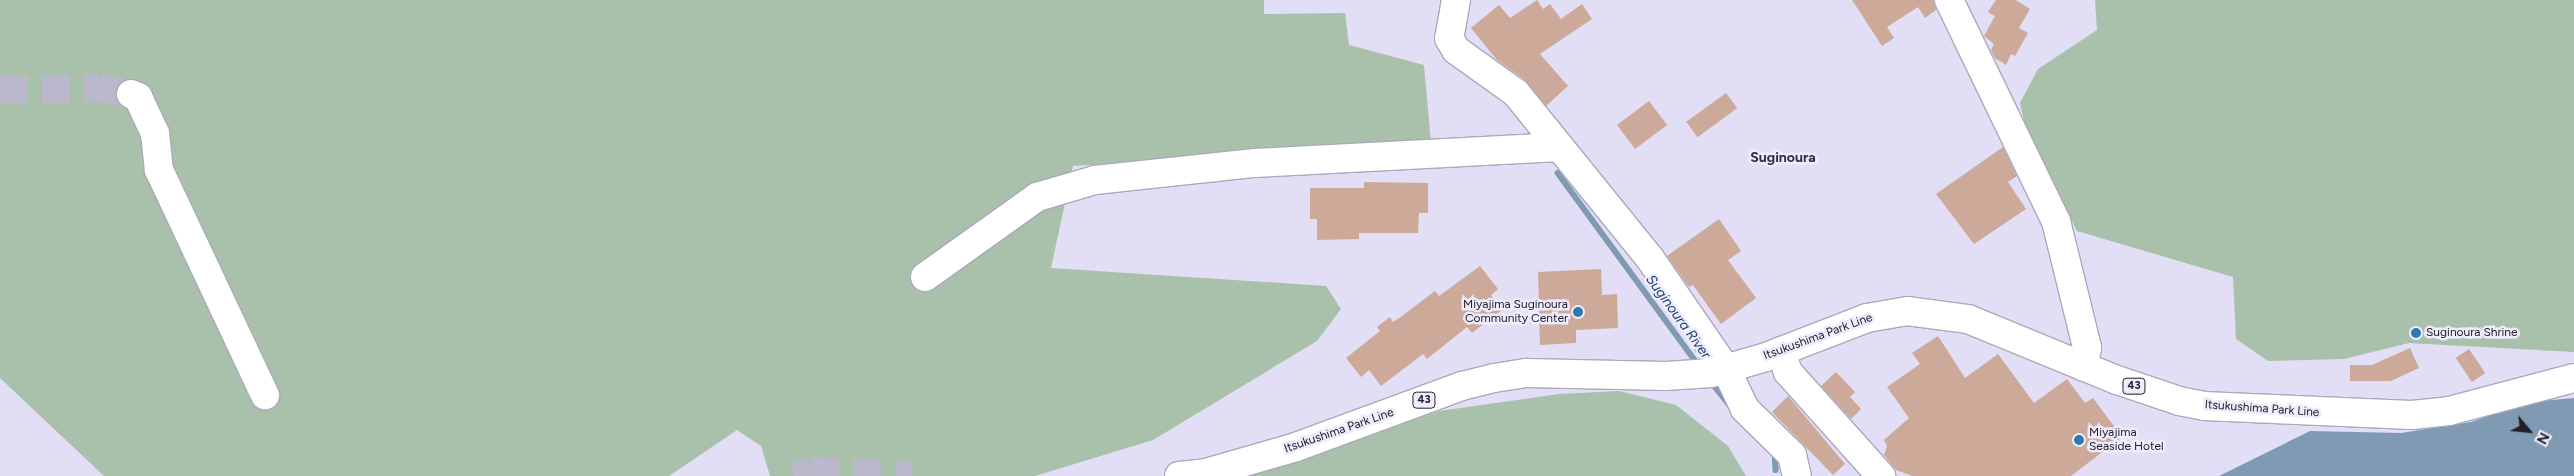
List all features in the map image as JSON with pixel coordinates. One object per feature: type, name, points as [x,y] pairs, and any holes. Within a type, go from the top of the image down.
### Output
[{"type":"street","points":[[1456,0],[1450,38],[1456,50],[1510,86],[1649,257],[1718,371],[1745,408],[1792,455],[1797,476]]},
{"type":"street","points":[[1950,0],[2056,221],[2087,347],[2084,366]]},
{"type":"street","points":[[131,94],[138,97],[155,133],[158,170],[266,394]]},
{"type":"street","points":[[925,277],[1037,197],[1095,180],[1255,163],[1560,147]]},
{"type":"street","name":"Itsukushima Park Line","points":[[1179,476],[1206,473],[1296,447],[1462,386],[1494,378],[1527,373],[1678,376],[1718,371],[1781,351],[1867,318],[1928,311],[1968,318],[2154,394],[2204,406],[2376,415],[2449,411],[2574,378]]},
{"type":"street","points":[[1781,351],[1788,372],[1881,476]]},
{"type":"green space","points":[[0,0],[1264,0],[1264,14],[1345,13],[1349,45],[1424,65],[1431,144],[1073,166],[1051,268],[1326,286],[1341,309],[1317,341],[1153,440],[1035,476],[770,476],[761,446],[737,430],[669,476],[104,476],[0,378]]},
{"type":"green space","points":[[2095,0],[2574,0],[2574,352],[2409,343],[2344,359],[2268,361],[2236,339],[2233,277],[2077,231],[2027,134],[2020,103],[2038,69],[2097,30]]},
{"type":"green space","points":[[1619,391],[1676,405],[1728,446],[1746,476],[1251,476],[1439,411],[1559,394]]},
{"type":"water","points":[[2574,398],[2574,476],[2219,476],[2310,431],[2401,433],[2471,422],[2528,402]]},
{"type":"building","points":[[1537,0],[1543,9],[1550,4],[1561,19],[1582,4],[1592,19],[1540,54],[1568,86],[1546,106],[1525,80],[1497,60],[1471,28],[1499,5],[1510,18]]},
{"type":"building","points":[[1852,0],[1934,0],[1936,10],[1925,18],[1918,7],[1887,27],[1894,38],[1882,46]]},
{"type":"building","points":[[1996,0],[2016,0],[2030,9],[2019,28],[2028,33],[2015,56],[2011,54],[2006,65],[1995,58],[1991,50],[1994,44],[1984,36],[1995,16],[1988,12]]},
{"type":"building","points":[[1726,93],[1737,108],[1698,137],[1686,122]]},
{"type":"building","points":[[1649,101],[1667,125],[1635,149],[1617,125]]},
{"type":"building","points":[[2003,147],[2017,176],[2008,182],[2026,209],[1974,244],[1936,194]]},
{"type":"building","points":[[1364,182],[1428,183],[1428,213],[1419,213],[1418,233],[1359,233],[1359,239],[1317,240],[1317,219],[1310,219],[1310,188],[1364,188]]},
{"type":"building","points":[[1719,219],[1741,251],[1728,260],[1756,298],[1721,324],[1693,285],[1689,287],[1667,256]]},
{"type":"building","points":[[1480,266],[1498,289],[1491,295],[1502,310],[1472,333],[1467,327],[1427,359],[1423,354],[1381,386],[1369,370],[1361,377],[1346,358],[1380,331],[1377,327],[1390,317],[1393,322],[1435,291],[1439,296]]},
{"type":"building","name":"Miyajima Suginoura Community Center","points":[[1601,269],[1602,295],[1617,294],[1618,328],[1576,330],[1576,343],[1540,345],[1538,272]]},
{"type":"building","points":[[1938,336],[1965,378],[1998,354],[2034,403],[2067,379],[2085,403],[2093,398],[2122,437],[2071,476],[1912,476],[1896,470],[1884,455],[1887,446],[1884,440],[1909,418],[1887,387],[1920,364],[1912,353]]},
{"type":"building","points":[[2410,348],[2419,368],[2391,381],[2350,381],[2350,365],[2372,365]]},
{"type":"building","points":[[2469,349],[2485,373],[2472,382],[2456,358]]},
{"type":"building","points":[[1836,372],[1855,392],[1850,397],[1861,409],[1851,419],[1821,386]]},
{"type":"building","points":[[1788,396],[1845,464],[1833,475],[1772,412]]},
{"type":"waterway","name":"Suginoura River","points":[[1558,173],[1700,367]]},
{"type":"waterway","name":"Suginoura River","points":[[1710,380],[1732,408]]},
{"type":"waterway","name":"Suginoura River","points":[[1775,450],[1776,470]]},
{"type":"tunnel","points":[[0,90],[99,88],[131,94]]},
{"type":"tunnel","points":[[794,476],[811,471],[912,476]]},
{"type":"place","name":"Miyajima Suginoura Community Center","points":[[1578,312]]},
{"type":"place","name":"Suginoura Shrine","points":[[2416,333]]},
{"type":"place","name":"Miyajima Seaside Hotel","points":[[2079,440]]},
{"type":"district","name":"Suginoura","points":[[1783,158]]}]
